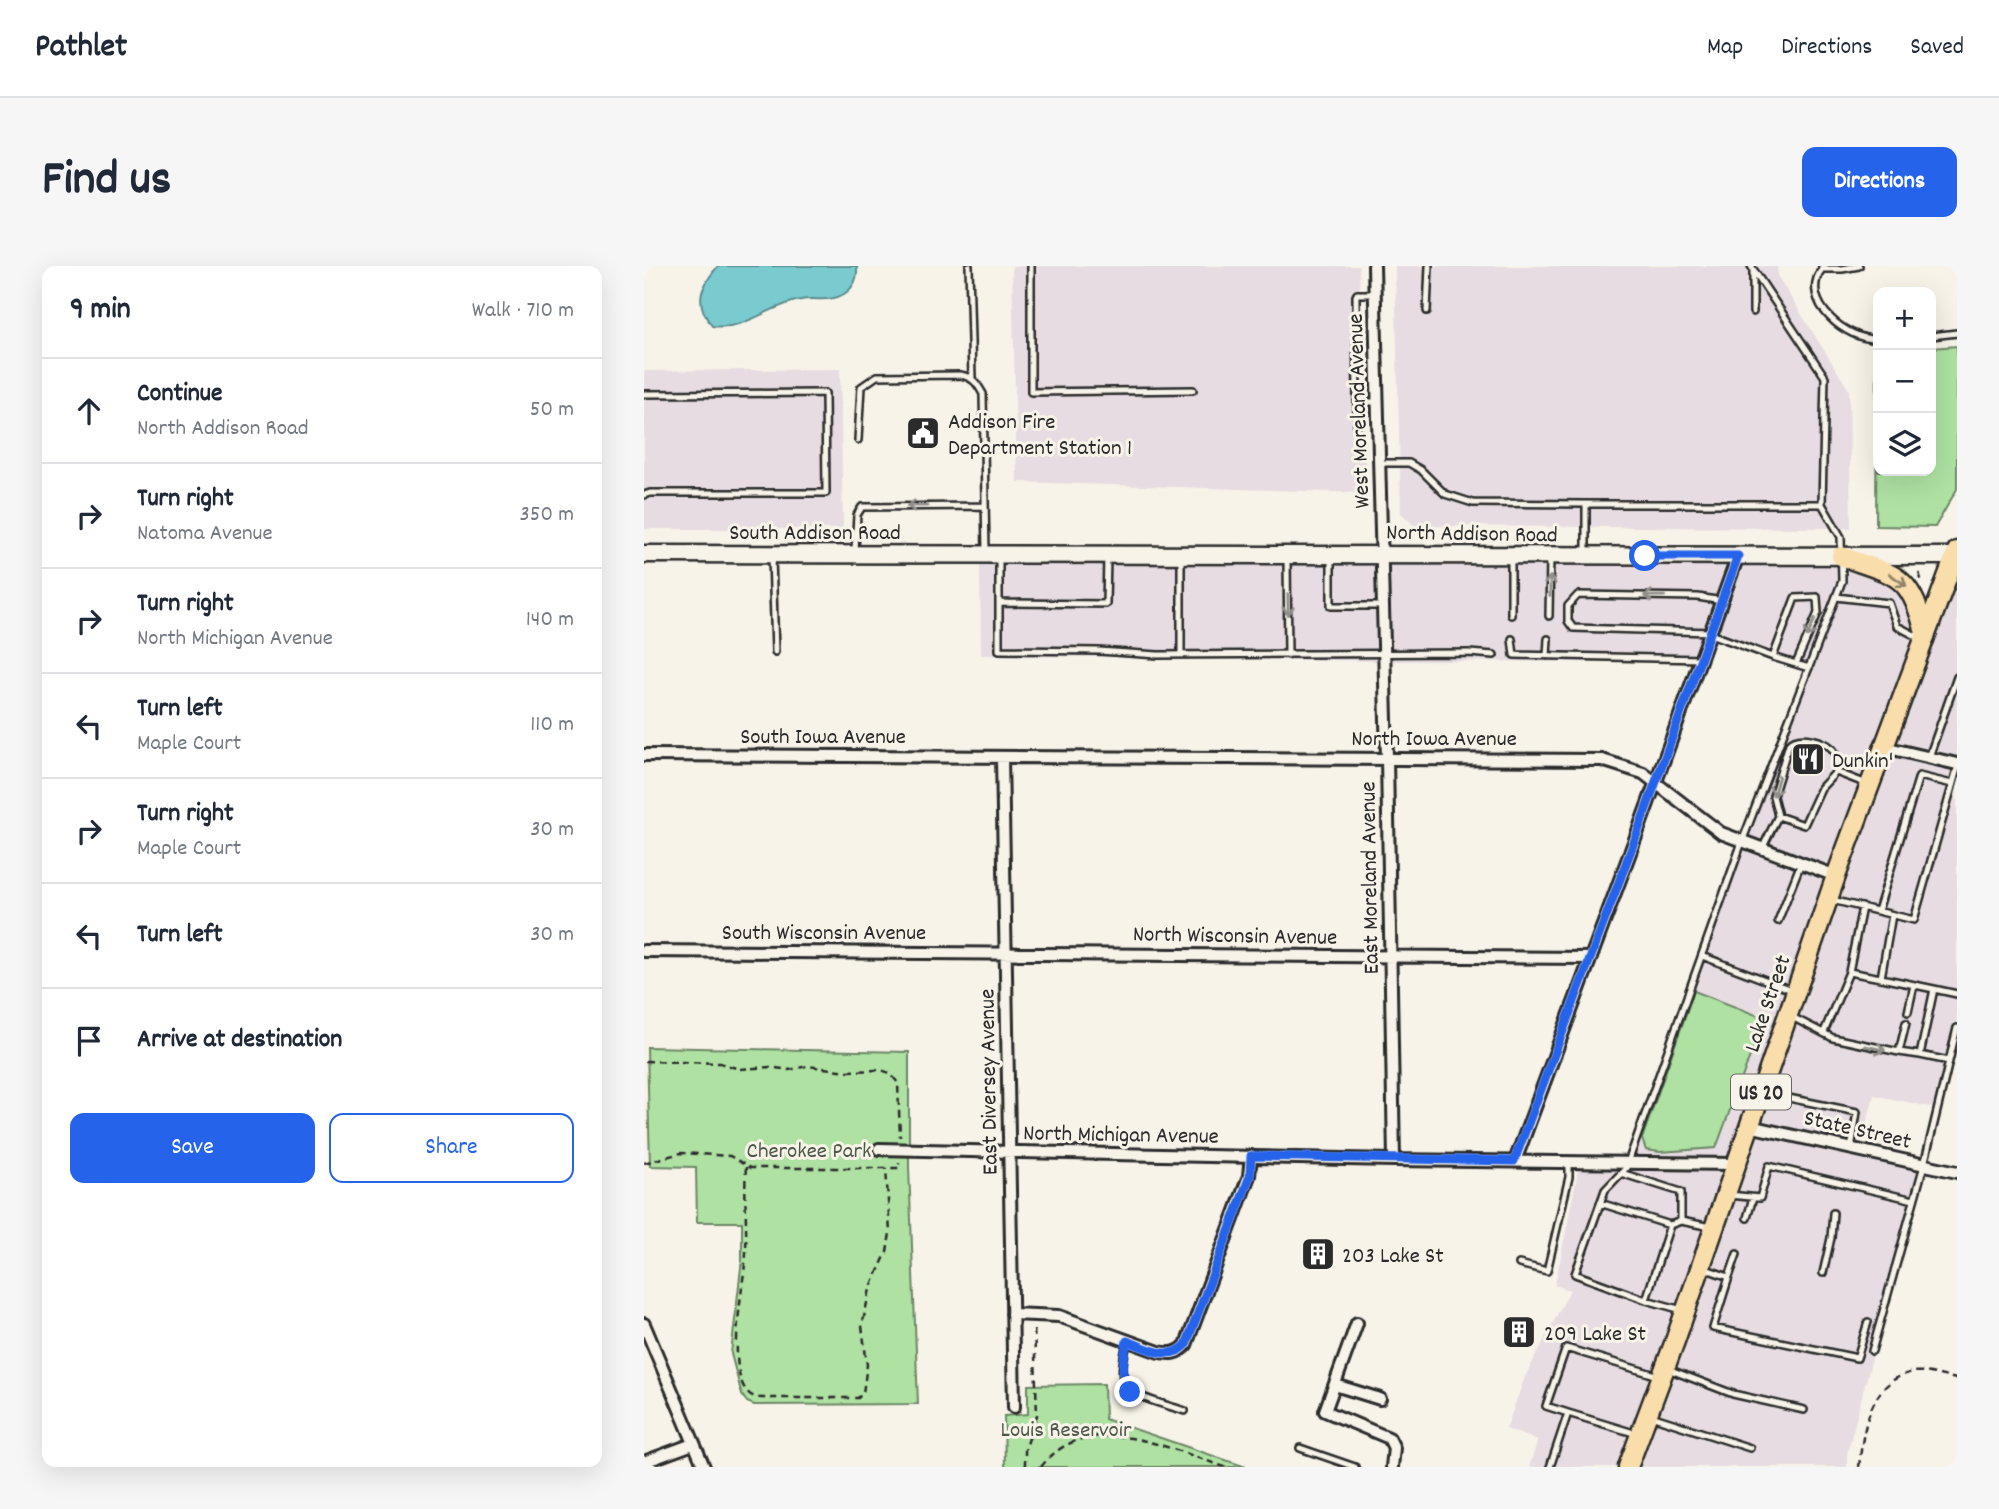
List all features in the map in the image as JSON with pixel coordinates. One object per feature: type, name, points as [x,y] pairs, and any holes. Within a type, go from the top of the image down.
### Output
[{"type":"main road","name":"Lake Street","points":[[1628,1467],[1726,1195],[1836,876],[1956,555]]},
{"type":"main road","points":[[1841,556],[1892,574],[1907,585],[1920,612],[1924,636]]},
{"type":"street","name":"West Moreland Avenue","points":[[1374,266],[1382,554]]},
{"type":"street","name":"South Addison Road","points":[[644,554],[993,554]]},
{"type":"street","name":"North Addison Road","points":[[993,554],[1382,554],[1511,557],[1956,555]]},
{"type":"street","name":"East Moreland Avenue","points":[[1382,554],[1394,1160]]},
{"type":"street","points":[[1514,1161],[1738,556]]},
{"type":"street","points":[[1884,747],[1957,766]]},
{"type":"street","name":"South Iowa Avenue","points":[[644,755],[1002,757]]},
{"type":"street","name":"North Iowa Avenue","points":[[1002,757],[1602,760],[1632,768],[1656,782],[1721,834],[1836,876]]},
{"type":"street","name":"East Diversey Avenue","points":[[1002,757],[1014,1407]]},
{"type":"street","name":"South Wisconsin Avenue","points":[[644,951],[1005,952]]},
{"type":"street","name":"North Wisconsin Avenue","points":[[1005,952],[1591,958]]},
{"type":"street","name":"State Street","points":[[1749,1126],[1957,1172]]},
{"type":"street","name":"North Michigan Avenue","points":[[878,1149],[1569,1162],[1624,1168],[1736,1164]]},
{"type":"street","points":[[1012,1314],[1059,1316],[1159,1352],[1171,1354],[1186,1345],[1250,1176],[1251,1156]]},
{"type":"street","points":[[1357,1323],[1325,1411],[1389,1438],[1394,1448],[1392,1467]]},
{"type":"street","points":[[644,1324],[704,1467]]},
{"type":"street","points":[[1335,1385],[1380,1399]]},
{"type":"street","points":[[644,1462],[693,1444]]},
{"type":"lane","points":[[969,266],[972,379]]},
{"type":"lane","points":[[1031,266],[1031,392],[1193,390]]},
{"type":"lane","points":[[1427,311],[1429,266]]},
{"type":"lane","points":[[1859,266],[1842,269],[1822,267],[1816,276],[1815,286],[1828,317],[1838,327],[1873,340]]},
{"type":"lane","points":[[1752,267],[1753,312]]},
{"type":"lane","points":[[1685,1310],[1646,1300],[1575,1274],[1605,1190],[1624,1168],[1742,842],[1842,581],[1841,537],[1822,504],[1825,377],[1752,267]]},
{"type":"lane","points":[[1357,427],[1356,296],[1375,294]]},
{"type":"lane","points":[[1936,335],[1957,333]]},
{"type":"lane","points":[[858,440],[861,387],[877,376],[969,376],[977,383],[983,394],[985,506],[999,603],[999,650],[1181,655],[1493,655]]},
{"type":"lane","points":[[644,394],[825,393],[826,493],[650,492],[644,495]]},
{"type":"lane","points":[[1357,402],[1378,402]]},
{"type":"lane","points":[[1379,463],[1409,463],[1421,470],[1445,494],[1473,503],[1822,504]]},
{"type":"lane","points":[[1586,504],[1586,556]]},
{"type":"lane","points":[[855,554],[857,515],[862,507],[985,506]]},
{"type":"lane","points":[[772,554],[775,652]]},
{"type":"lane","points":[[999,603],[1106,604],[1107,554]]},
{"type":"lane","points":[[1181,555],[1181,655]]},
{"type":"lane","points":[[1287,555],[1288,655]]},
{"type":"lane","points":[[1331,555],[1331,606],[1383,606]]},
{"type":"lane","points":[[1549,616],[1550,556]]},
{"type":"lane","points":[[1511,557],[1511,615]]},
{"type":"lane","points":[[1722,601],[1698,597],[1578,595],[1568,606],[1568,621],[1573,628],[1711,633],[1810,668]]},
{"type":"lane","points":[[1773,657],[1796,598],[1817,597],[1818,613],[1796,664]]},
{"type":"lane","points":[[1836,597],[1889,603],[1897,626],[1924,636]]},
{"type":"lane","points":[[1512,639],[1514,655],[1702,659]]},
{"type":"lane","points":[[1548,639],[1548,656]]},
{"type":"lane","points":[[1929,757],[1957,677]]},
{"type":"lane","points":[[1762,849],[1777,816],[1773,796],[1789,744],[1804,737],[1830,746],[1836,752],[1836,772],[1821,788],[1804,825],[1777,816]]},
{"type":"lane","points":[[1828,899],[1914,920],[1957,766]]},
{"type":"lane","points":[[1836,772],[1870,786]]},
{"type":"lane","points":[[1878,911],[1919,776],[1952,784]]},
{"type":"lane","points":[[1778,921],[1801,863]]},
{"type":"lane","points":[[1824,1032],[1849,972],[1861,907]]},
{"type":"lane","points":[[1881,978],[1892,915]]},
{"type":"lane","points":[[1702,956],[1796,992]]},
{"type":"lane","points":[[1849,972],[1957,994]]},
{"type":"lane","points":[[1908,1012],[1914,985]]},
{"type":"lane","points":[[1920,1055],[1934,989]]},
{"type":"lane","points":[[1787,1015],[1833,1038],[1949,1061]]},
{"type":"lane","points":[[1899,1052],[1906,1023]]},
{"type":"lane","points":[[1872,1351],[1924,1165],[1957,1028]]},
{"type":"lane","points":[[1761,1092],[1857,1112],[1851,1149]]},
{"type":"lane","points":[[1519,1264],[1547,1271],[1569,1177],[1569,1162]]},
{"type":"lane","points":[[1726,1195],[1760,1198],[1769,1166],[1914,1200]]},
{"type":"lane","points":[[1624,1168],[1681,1192],[1681,1221]]},
{"type":"lane","points":[[1747,1218],[1753,1198]]},
{"type":"lane","points":[[1600,1203],[1670,1225],[1681,1221],[1714,1227]]},
{"type":"lane","points":[[1823,1273],[1831,1238],[1833,1213]]},
{"type":"lane","points":[[1646,1300],[1670,1225]]},
{"type":"lane","points":[[1737,1254],[1713,1328],[1857,1359],[1868,1322]]},
{"type":"lane","points":[[1700,1267],[1729,1277]]},
{"type":"lane","points":[[1127,1341],[1123,1376],[1130,1392],[1185,1411]]},
{"type":"lane","points":[[1640,1434],[1546,1406],[1566,1348],[1663,1372],[1733,1394],[1804,1410]]},
{"type":"lane","points":[[1550,1467],[1568,1413]]},
{"type":"lane","points":[[1648,1415],[1750,1448]]},
{"type":"lane","points":[[1300,1448],[1355,1467]]},
{"type":"path","points":[[1919,573],[1922,581],[1925,581]]},
{"type":"path","points":[[644,1163],[681,1153],[730,1156],[746,1167],[899,1168],[900,1149],[900,1095],[898,1083],[890,1073],[881,1070],[848,1071],[807,1066],[789,1070],[770,1067],[739,1069],[720,1063],[645,1061]]},
{"type":"path","points":[[746,1167],[746,1249],[736,1348],[738,1365],[747,1391],[754,1397],[766,1398],[858,1398],[863,1393],[867,1365],[862,1326],[870,1289],[887,1252],[890,1233],[886,1168]]},
{"type":"path","points":[[1025,1467],[1025,1450],[1037,1415],[1033,1315]]},
{"type":"path","points":[[1859,1467],[1873,1402],[1892,1382],[1913,1372],[1957,1379]]},
{"type":"path","points":[[1041,1467],[1056,1453],[1077,1440],[1109,1435],[1137,1439],[1225,1467]]},
{"type":"shaded area","points":[[1012,266],[1359,266],[1366,493],[1017,482]]},
{"type":"shaded area","points":[[1395,266],[1777,266],[1778,277],[1849,390],[1851,528],[1415,526],[1401,513]]},
{"type":"shaded area","points":[[840,369],[843,529],[644,529],[644,371]]},
{"type":"shaded area","points":[[1735,561],[1698,662],[981,655],[980,565]]},
{"type":"shaded area","points":[[1741,563],[1838,563],[1890,577],[1911,608],[1913,626],[1910,665],[1734,1162],[1625,1160],[1805,673],[1712,637]]},
{"type":"shaded area","points":[[1957,563],[1957,760],[1889,745]]},
{"type":"shaded area","points":[[1887,751],[1957,772],[1957,1038],[1939,1109],[1874,1095],[1861,1147],[1754,1123]]},
{"type":"shaded area","points":[[1752,1130],[1926,1168],[1865,1384],[1847,1454],[1847,1467],[1632,1467]]},
{"type":"shaded area","points":[[1579,1166],[1732,1167],[1624,1467],[1529,1467],[1538,1440],[1506,1429],[1525,1377],[1570,1290],[1555,1285]]},
{"type":"green space","points":[[1957,346],[1957,489],[1935,527],[1876,526],[1876,476],[1936,476],[1936,348]]},
{"type":"green space","points":[[1694,991],[1764,1018],[1716,1148],[1660,1152],[1646,1150],[1642,1139]]},
{"type":"green space","name":"Cherokee Park","points":[[647,1047],[909,1052],[909,1167],[918,1404],[754,1405],[747,1402],[742,1395],[731,1354],[742,1259],[742,1222],[697,1222],[696,1167],[650,1166]]},
{"type":"green space","name":"Louis Reservoir","points":[[1104,1384],[1105,1419],[1246,1467],[1005,1467],[1004,1416],[1028,1414],[1028,1385]]},
{"type":"water","points":[[718,266],[857,266],[857,270],[853,285],[839,297],[789,303],[747,321],[724,327],[712,326],[701,302],[703,288]]},
{"type":"place","name":"Addison Fire Department Station 1","points":[[923,433]]},
{"type":"place","name":"Dunkin'","points":[[1808,759]]},
{"type":"place","name":"203 Lake St","points":[[1318,1254]]},
{"type":"place","name":"209 Lake St","points":[[1519,1332]]},
{"type":"route","points":[[1130,1392],[1124,1383],[1123,1367],[1127,1341],[1171,1354],[1186,1345],[1250,1176],[1251,1156],[1514,1161],[1738,556],[1645,556]]}]
